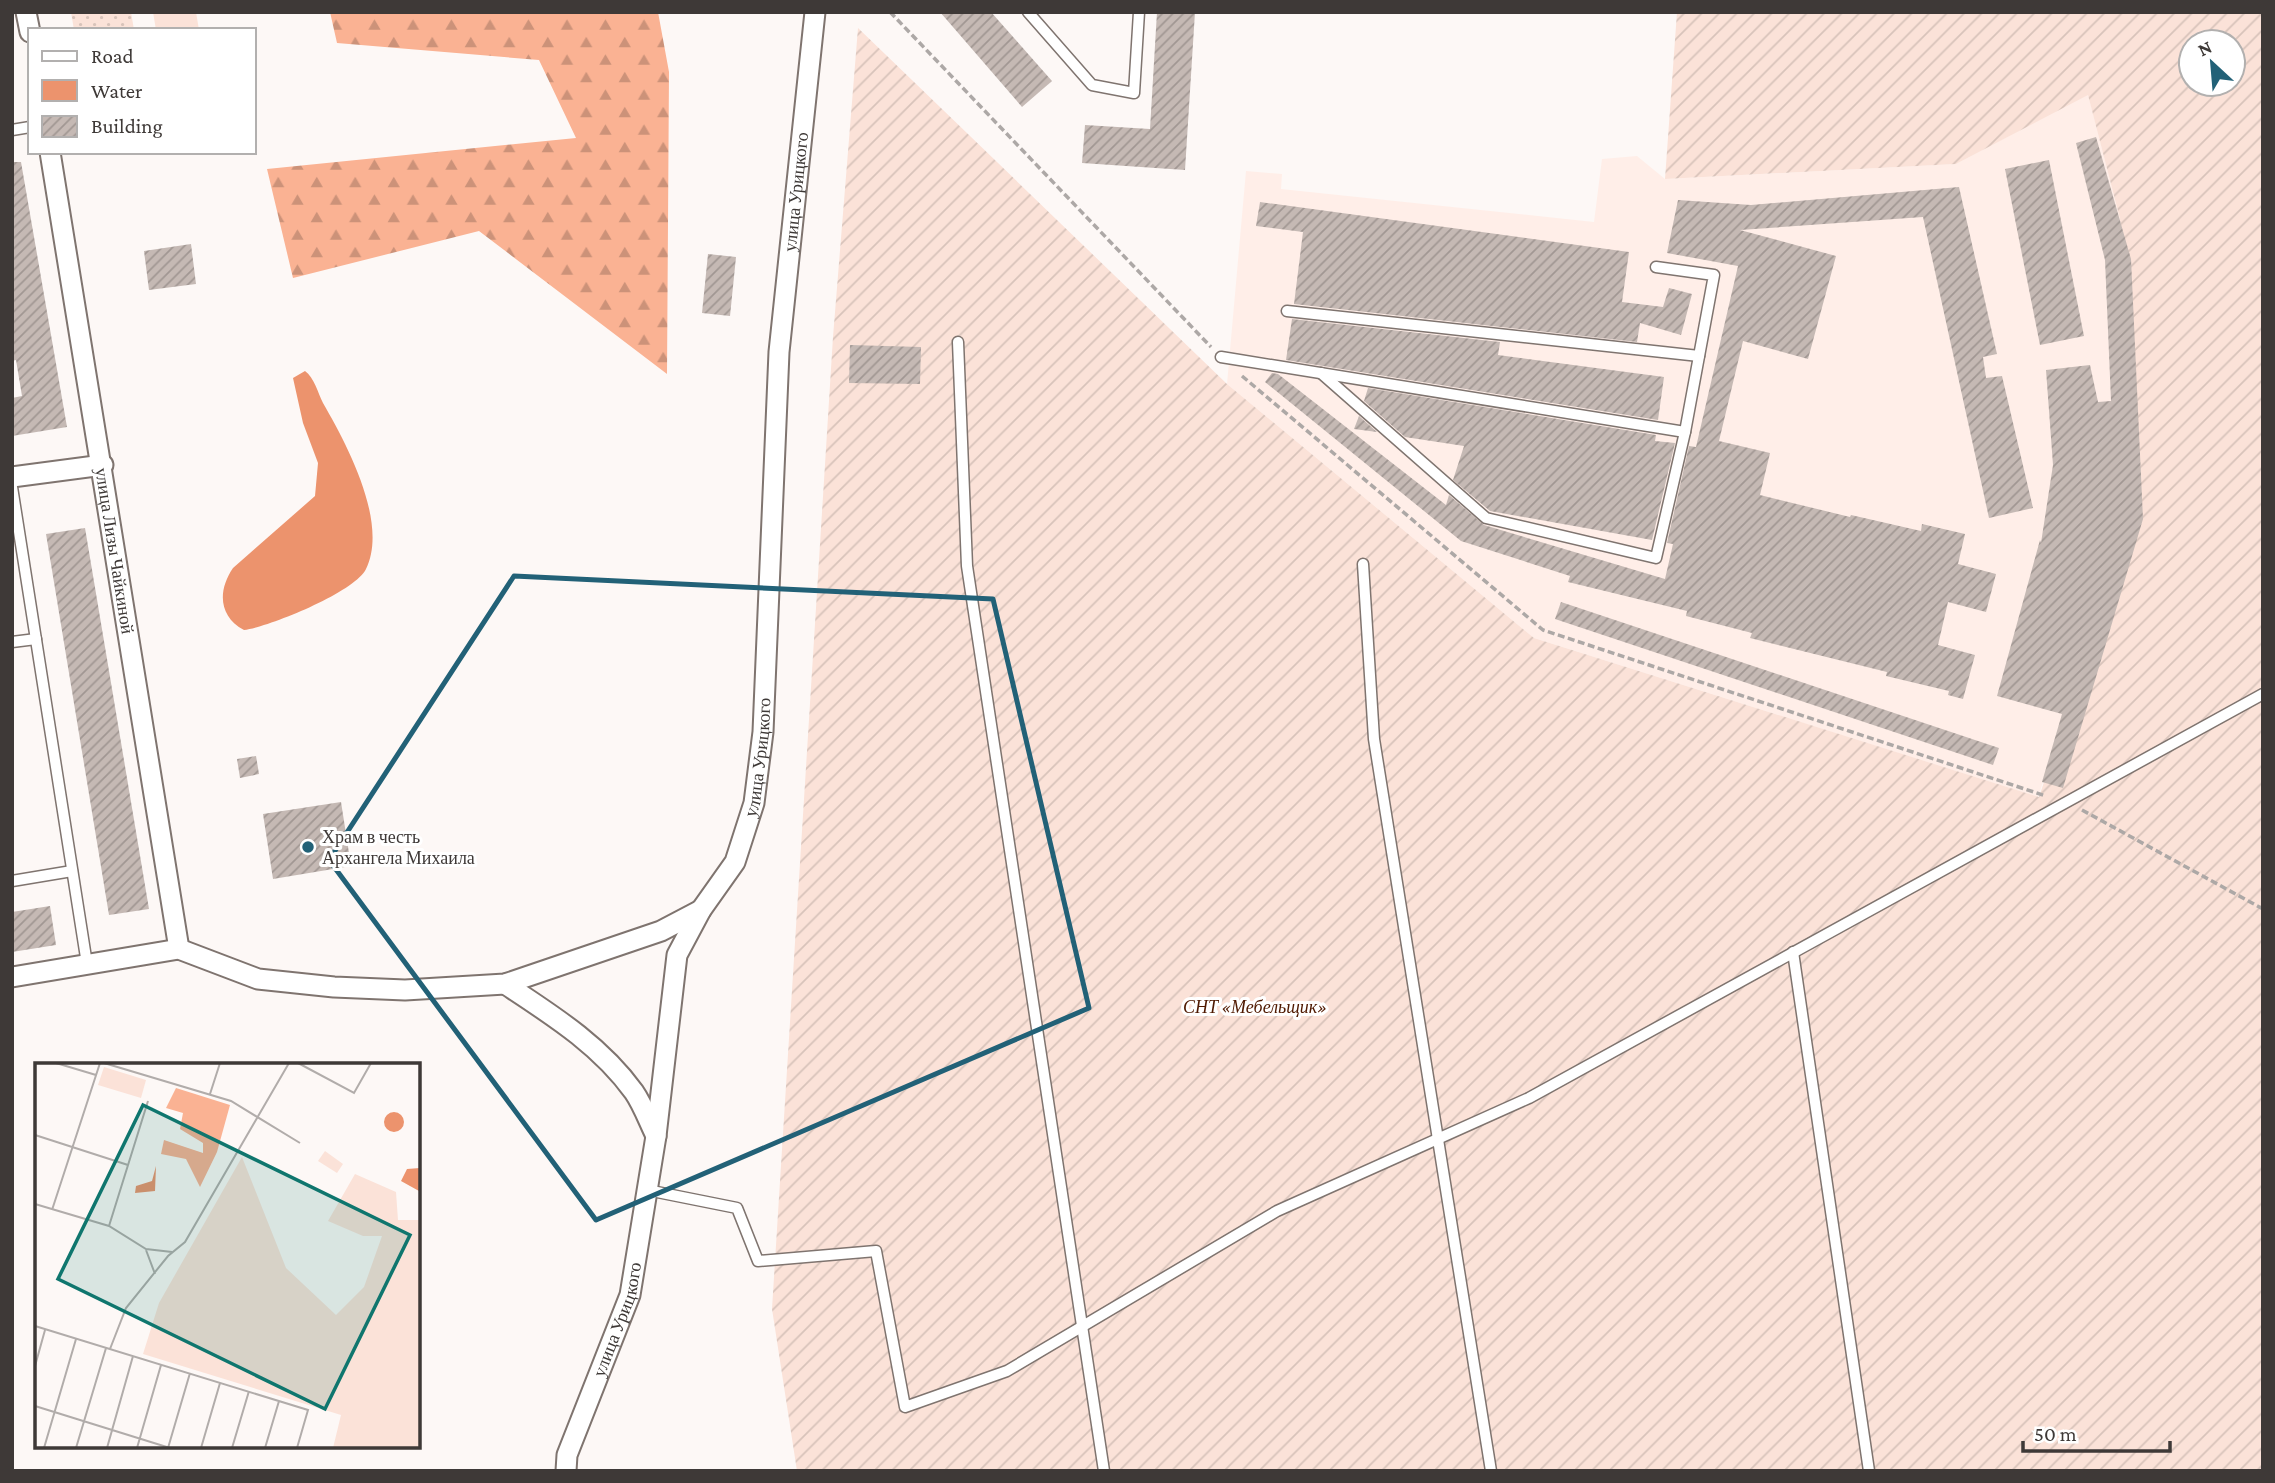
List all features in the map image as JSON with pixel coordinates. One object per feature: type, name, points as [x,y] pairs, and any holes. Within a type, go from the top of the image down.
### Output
[{"type":"street","name":"улица Урицкого","points":[[566,1471],[567,1455],[629,1295],[656,1136],[677,956],[701,911],[735,862],[754,803],[763,732],[779,352],[815,12]]},
{"type":"street","name":"улица Лизы Чайкиной","points":[[50,154],[103,465],[179,949]]},
{"type":"street","points":[[12,477],[103,465]]},
{"type":"street","points":[[12,977],[179,949],[258,979],[405,990],[505,984],[662,931],[701,911]]},
{"type":"street","points":[[505,984],[568,1025],[605,1059],[634,1093],[656,1136]]},
{"type":"lane","points":[[1028,12],[1092,85],[1134,93],[1139,12]]},
{"type":"lane","points":[[1321,373],[1486,519],[1656,558],[1685,432],[1714,275],[1656,267]]},
{"type":"lane","points":[[1287,311],[1699,356]]},
{"type":"lane","points":[[958,342],[967,566],[1104,1471]]},
{"type":"lane","points":[[1221,357],[1685,432]]},
{"type":"lane","points":[[12,487],[87,964]]},
{"type":"lane","points":[[1363,564],[1374,739],[1491,1471]]},
{"type":"lane","points":[[12,642],[36,639]]},
{"type":"lane","points":[[647,1190],[737,1208],[758,1261],[876,1251],[905,1407],[1007,1371],[1277,1211],[1529,1098],[2263,694]]},
{"type":"lane","points":[[12,881],[72,871]]},
{"type":"lane","points":[[1793,952],[1868,1471]]},
{"type":"highlighted area","points":[[514,576],[993,599],[1089,1008],[596,1220],[329,860]]},
{"type":"shaded area","points":[[2088,94],[2120,219],[2133,516],[2038,797],[1534,638],[1227,384],[1246,171],[1282,174],[1281,189],[1594,222],[1602,159],[1637,156],[1665,179],[1956,164]]},
{"type":"green space","points":[[71,12],[131,12],[134,28],[74,28]]},
{"type":"green space","points":[[153,12],[196,12],[199,28],[156,28]]},
{"type":"green space","points":[[330,12],[658,12],[669,72],[667,374],[479,231],[293,278],[267,169],[576,138],[539,60],[337,43]]},
{"type":"green space","name":"СНТ «Мебельщик»","points":[[1677,12],[2263,12],[2263,1471],[797,1471],[772,1309],[833,337],[858,28],[1227,384],[1534,638],[2039,797],[2133,516],[2120,219],[2088,95],[1956,164],[1665,179]]},
{"type":"water","points":[[305,371],[313,381],[343,439],[362,483],[369,506],[372,550],[366,569],[346,588],[291,615],[244,630],[229,618],[225,610],[223,594],[228,576],[233,568],[315,496],[318,463],[303,423],[293,378]]},
{"type":"building","points":[[940,12],[991,12],[1052,81],[1022,107]]},
{"type":"building","points":[[1157,12],[1195,12],[1185,170],[1082,163],[1085,125],[1150,129]]},
{"type":"building","points":[[2096,137],[2131,259],[2143,519],[2063,788],[2042,782],[2062,714],[1997,696],[2040,540],[2041,543],[2053,465],[2046,370],[2090,365],[2098,402],[2111,401],[2105,260],[2076,143]]},
{"type":"building","points":[[2049,160],[2084,336],[2040,345],[2005,169]]},
{"type":"building","points":[[12,162],[21,162],[67,427],[12,436],[12,398],[22,396],[16,360],[12,361]]},
{"type":"building","points":[[1959,187],[1997,354],[1983,357],[1986,378],[2002,376],[2033,508],[1989,518],[1923,217],[1740,230],[1836,256],[1808,359],[1743,341],[1719,441],[1770,453],[1760,495],[1921,531],[1922,524],[1965,534],[1958,564],[1996,574],[1986,612],[1948,602],[1938,645],[1975,655],[1963,699],[1948,695],[1949,691],[1886,676],[1887,672],[1750,638],[1752,633],[1686,616],[1687,611],[1568,582],[1570,576],[1461,541],[1265,382],[1272,373],[1278,374],[1446,505],[1449,495],[1484,525],[1665,579],[1673,544],[1667,543],[1689,446],[1696,447],[1738,266],[1667,253],[1678,200],[1751,205]]},
{"type":"building","points":[[1260,202],[1629,252],[1622,302],[1663,307],[1669,288],[1692,294],[1681,335],[1640,323],[1637,342],[1294,304],[1303,232],[1256,226]]},
{"type":"building","points":[[191,244],[196,284],[149,290],[144,251]]},
{"type":"building","points":[[708,254],[736,257],[730,316],[702,313]]},
{"type":"building","points":[[1292,319],[1500,342],[1498,355],[1664,377],[1658,420],[1286,360]]},
{"type":"building","points":[[850,345],[921,347],[920,384],[849,383]]},
{"type":"building","points":[[1368,388],[1656,435],[1655,441],[1675,443],[1652,540],[1490,511],[1453,480],[1464,446],[1405,437],[1364,401]]},
{"type":"building","points":[[1359,416],[1377,432],[1354,429]]},
{"type":"building","points":[[85,528],[149,909],[109,915],[46,534]]},
{"type":"building","points":[[1561,602],[1999,748],[1993,765],[1555,619]]},
{"type":"building","points":[[256,756],[259,774],[240,778],[237,759]]},
{"type":"building","name":"Храм в честь Архангела Михаила","points":[[341,802],[351,866],[273,879],[263,814]]},
{"type":"building","points":[[50,906],[56,945],[12,952],[12,912]]},
{"type":"place","name":"Храм в честь Архангела Михаила","points":[[308,847]]}]
